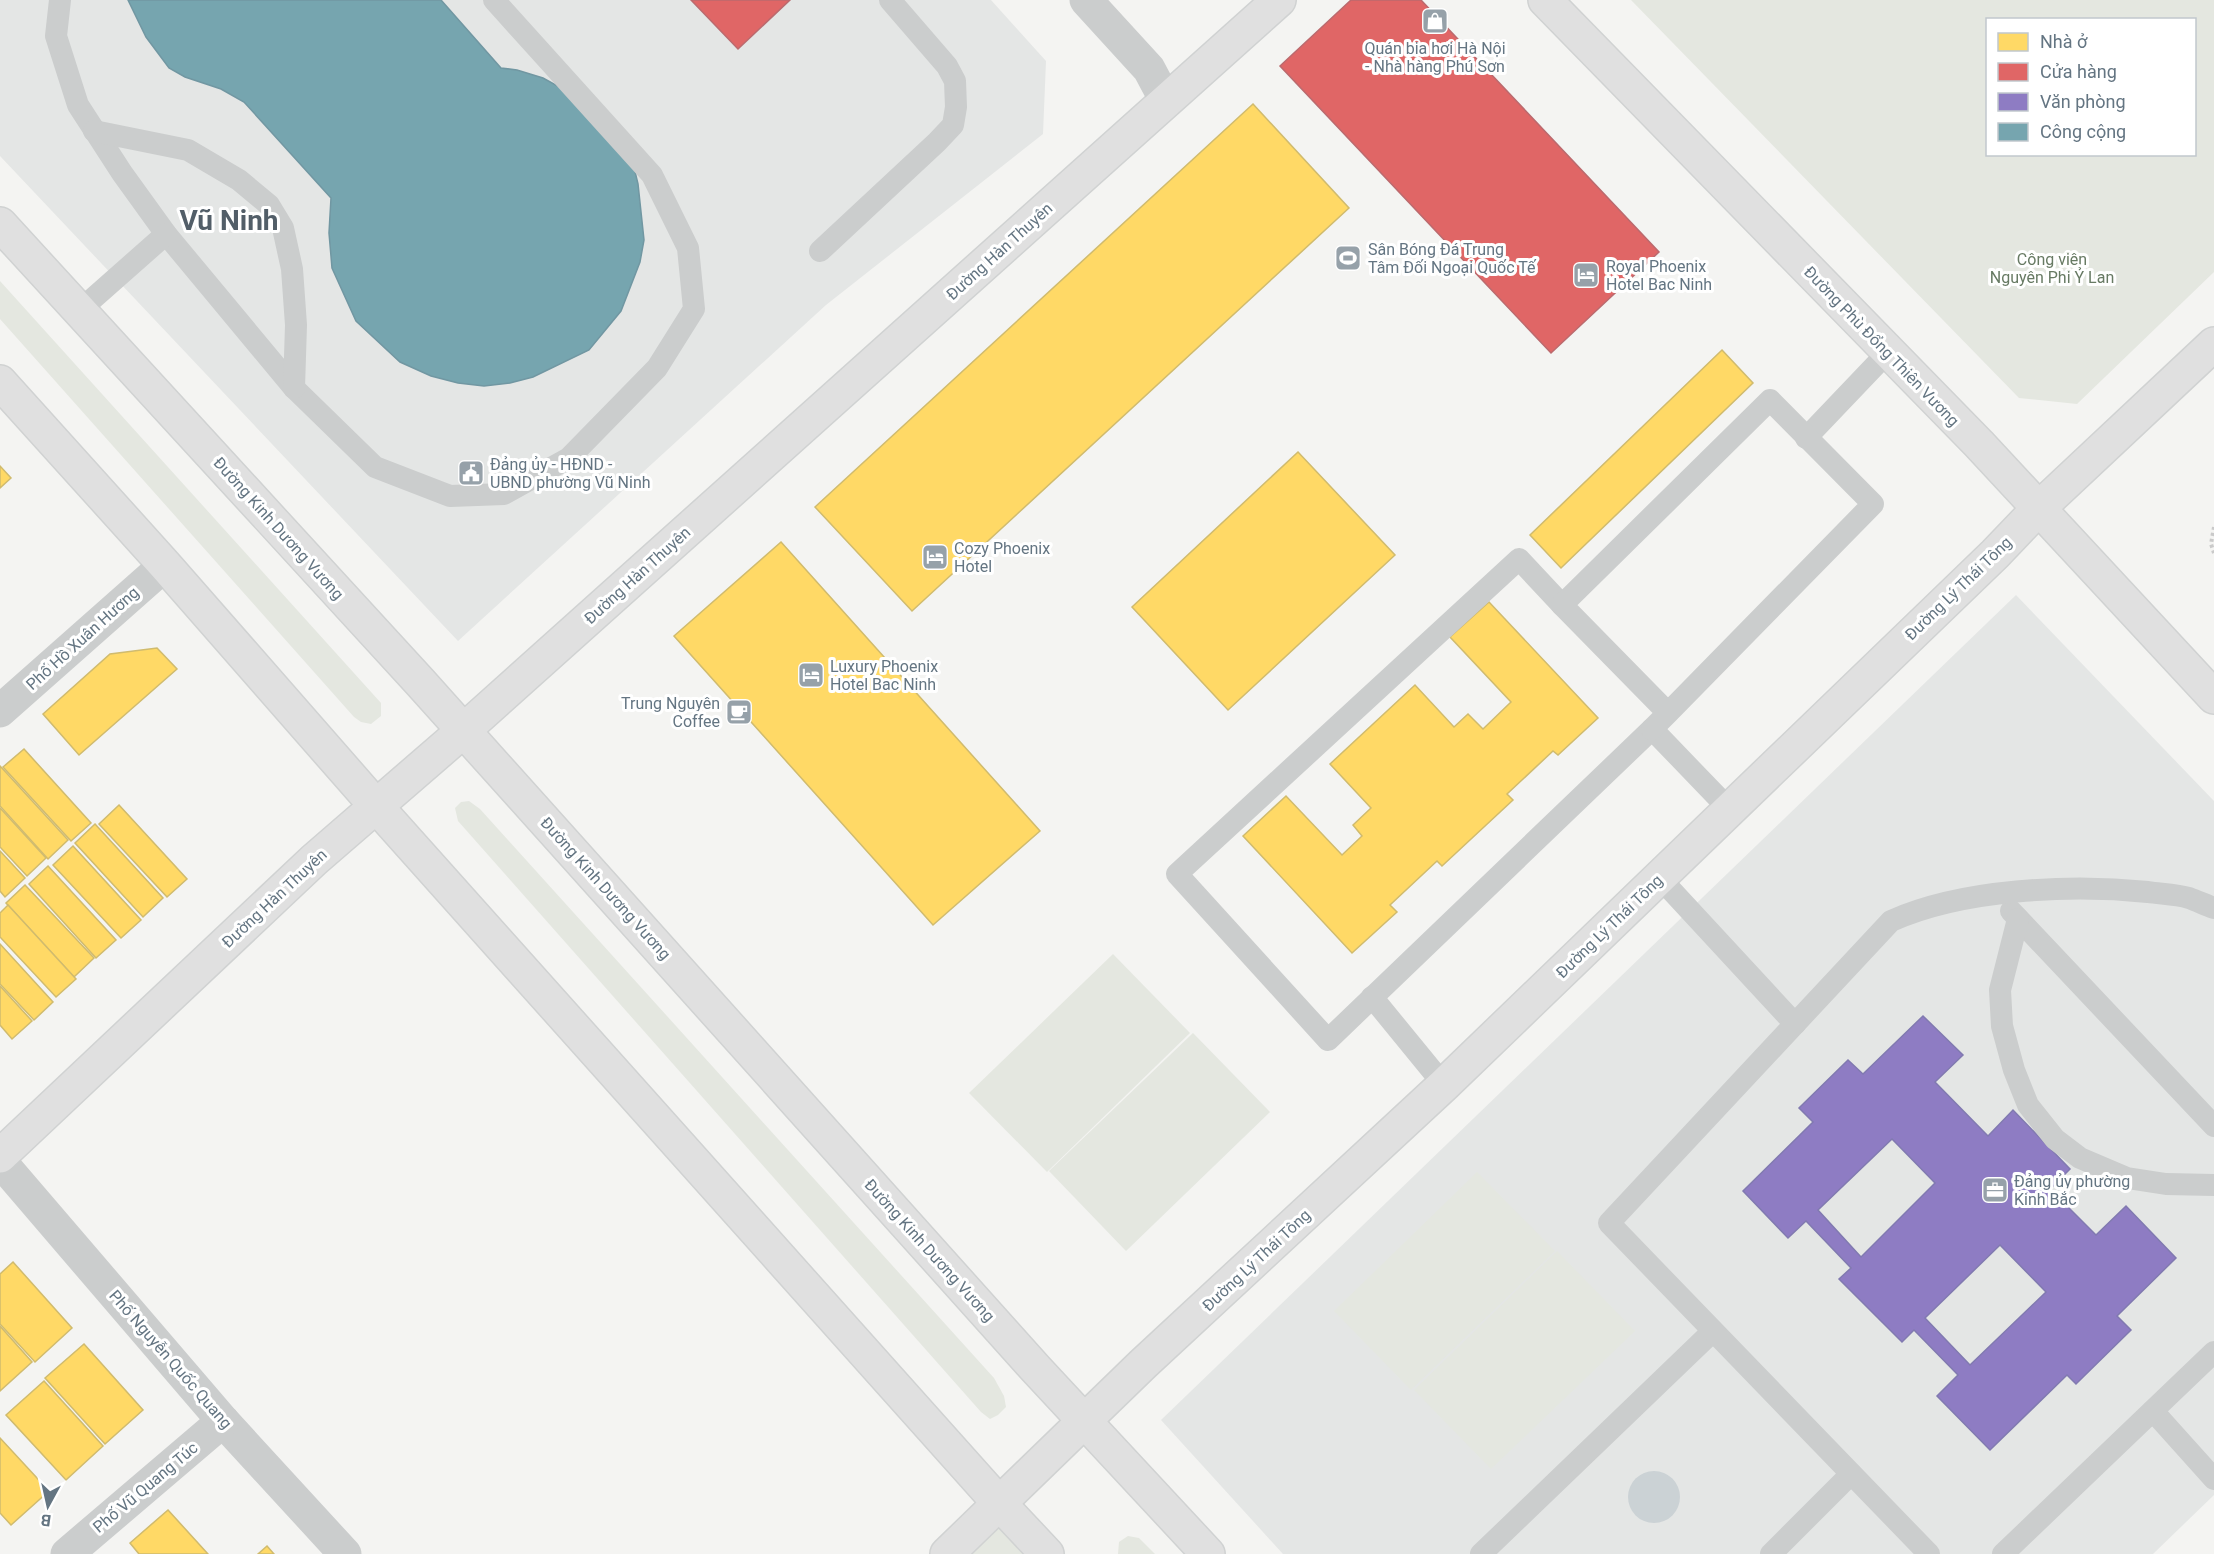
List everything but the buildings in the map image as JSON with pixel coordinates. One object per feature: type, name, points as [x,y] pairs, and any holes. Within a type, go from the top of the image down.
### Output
[{"type":"street","points":[[1086,0],[1149,69],[1166,101]]},
{"type":"street","name":"Đường Hàn Thuyên","points":[[0,1156],[296,876],[463,731],[1279,0]]},
{"type":"street","name":"Đường Phù Đổng Thiên Vương","points":[[1545,0],[1979,444],[2214,697]]},
{"type":"street","name":"Đường Kinh Dương Vương","points":[[0,224],[463,731],[1084,1420],[1208,1554]]},
{"type":"street","name":"Đường Lý Thái Tông","points":[[947,1554],[1084,1420],[1444,1085],[1995,554],[2038,508],[2214,344]]},
{"type":"street","points":[[0,382],[165,565],[376,806],[1047,1554]]},
{"type":"street","name":"Phố Hồ Xuân Hương","points":[[0,711],[165,565]]},
{"type":"street","name":"Phố Nguyễn Quốc Quang","points":[[0,1161],[223,1421],[345,1554]]},
{"type":"street","name":"Phố Vũ Quang Túc","points":[[66,1554],[223,1421]]},
{"type":"lane","points":[[60,0],[56,36],[78,105],[122,173],[166,234],[294,388],[375,467],[450,496],[504,494],[569,458],[657,368],[694,309],[688,248],[652,175],[494,0]]},
{"type":"lane","points":[[820,250],[953,125],[956,107],[955,81],[948,66],[890,0]]},
{"type":"lane","points":[[94,131],[189,150],[238,180],[269,205],[283,228],[292,269],[296,325],[294,388]]},
{"type":"lane","points":[[80,310],[166,234]]},
{"type":"lane","points":[[1806,438],[1888,352]]},
{"type":"lane","points":[[1562,605],[1770,400],[1873,504],[1660,721],[1328,1040],[1177,874],[1519,559],[1562,605],[1660,721],[1730,810]]},
{"type":"lane","points":[[1659,877],[1795,1024]]},
{"type":"lane","points":[[1929,1554],[1608,1223],[1891,921],[1912,911],[1996,895],[2086,889],[2118,889],[2187,898],[2214,909]]},
{"type":"lane","points":[[1996,895],[2214,1126]]},
{"type":"lane","points":[[2018,919],[2000,990],[2002,1026],[2014,1070],[2028,1105],[2055,1139],[2080,1158],[2127,1178],[2166,1184],[2214,1185]]},
{"type":"lane","points":[[1372,997],[1444,1085]]},
{"type":"lane","points":[[1481,1554],[1713,1330]]},
{"type":"lane","points":[[2003,1554],[2214,1352]]},
{"type":"lane","points":[[2153,1411],[2214,1479]]},
{"type":"lane","points":[[1771,1554],[1851,1474]]},
{"type":"path","points":[[2214,527],[2211,544],[2214,553]]},
{"type":"shaded area","name":"Đảng ủy - HĐND - UBND phường Vũ Ninh","points":[[0,0],[991,0],[1046,61],[1043,134],[826,305],[458,641],[0,156]]},
{"type":"shaded area","points":[[2016,595],[2214,801],[2214,1495],[2153,1554],[1283,1554],[1161,1420]]},
{"type":"shaded area","points":[[1649,1471],[1659,1471],[1673,1478],[1680,1497],[1673,1516],[1659,1523],[1649,1523],[1639,1519],[1632,1512],[1628,1502],[1628,1492],[1632,1482],[1639,1475]]},
{"type":"green space","name":"Công viên Nguyên Phi Ỷ Lan","points":[[1631,0],[2214,0],[2214,272],[2077,404],[2019,398]]},
{"type":"green space","points":[[0,281],[381,703],[381,716],[371,724],[361,722],[354,717],[0,319]]},
{"type":"green space","points":[[469,801],[480,809],[994,1378],[1004,1396],[1006,1407],[998,1415],[990,1419],[981,1412],[458,821],[455,808],[461,802]]},
{"type":"green space","points":[[1113,954],[1190,1033],[1047,1172],[969,1093]]},
{"type":"green space","points":[[1193,1033],[1270,1112],[1126,1251],[1049,1171]]},
{"type":"green space","points":[[1477,1172],[1555,1251],[1411,1390],[1334,1311]]},
{"type":"green space","points":[[1557,1251],[1635,1331],[1491,1469],[1414,1390]]},
{"type":"green space","points":[[999,1503],[1047,1554],[946,1554]]},
{"type":"green space","points":[[1128,1536],[1139,1538],[1155,1554],[1118,1554],[1119,1542]]},
{"type":"place","name":"Quán bia hơi Hà Nội - Nhà hàng Phú Sơn","points":[[1435,21]]},
{"type":"place","name":"Sân Bóng Đá Trung Tâm Đối Ngoại Quốc Tế","points":[[1348,258]]},
{"type":"place","name":"Royal Phoenix Hotel Bac Ninh","points":[[1586,275]]},
{"type":"place","name":"Đảng ủy - HĐND - UBND phường Vũ Ninh","points":[[471,473]]},
{"type":"place","name":"Cozy Phoenix Hotel","points":[[935,557]]},
{"type":"place","name":"Luxury Phoenix Hotel Bac Ninh","points":[[811,675]]},
{"type":"place","name":"Trung Nguyên Coffee","points":[[739,712]]},
{"type":"place","name":"Đảng ủy phường Kinh Bắc","points":[[1995,1190]]},
{"type":"district","name":"Vũ Ninh","points":[[229,220]]}]
